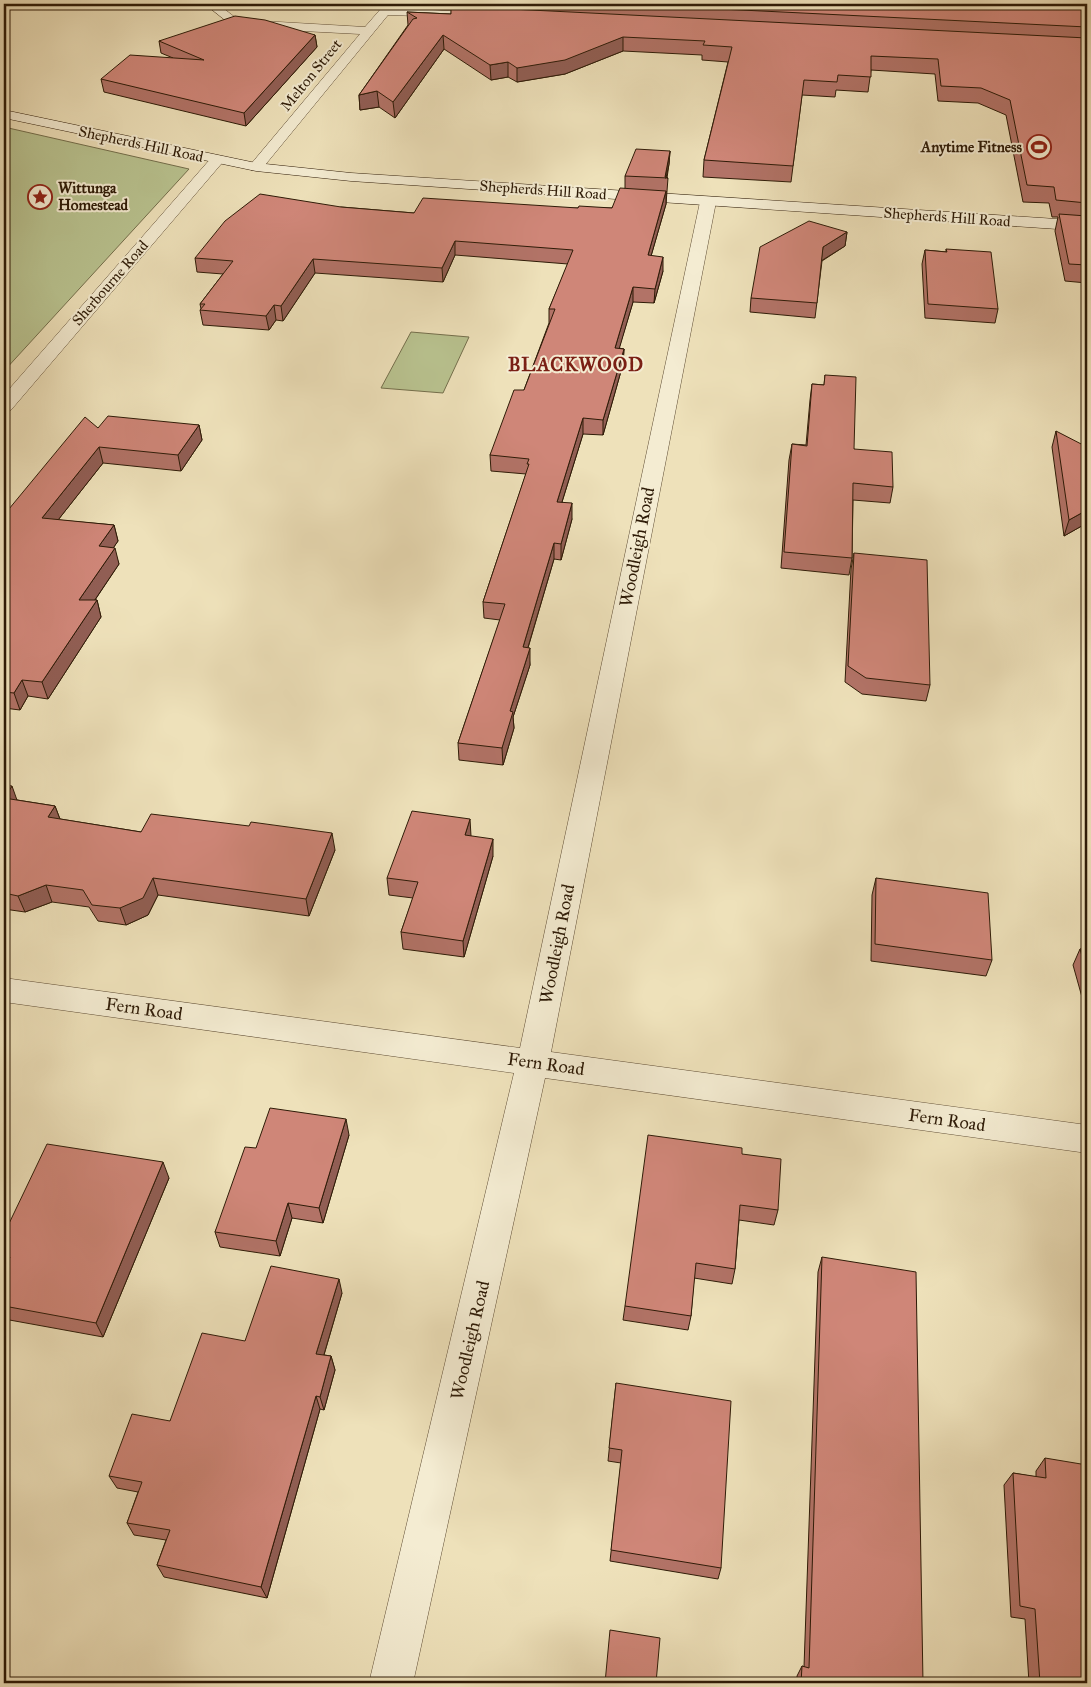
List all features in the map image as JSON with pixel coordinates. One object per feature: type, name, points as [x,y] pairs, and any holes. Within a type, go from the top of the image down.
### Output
[{"type":"street","points":[[211,4],[234,22],[244,24],[368,31]]},
{"type":"street","points":[[388,7],[464,15]]},
{"type":"street","name":"Melton Street","points":[[256,167],[388,7]]},
{"type":"street","name":"Shepherds Hill Road","points":[[4,114],[217,160],[256,167],[351,177],[1087,226]]},
{"type":"street","name":"Sherbourne Road","points":[[4,406],[217,160]]},
{"type":"street","name":"Woodleigh Road","points":[[391,1683],[533,1062],[708,202]]},
{"type":"street","name":"Fern Road","points":[[4,990],[1087,1139]]},
{"type":"green space","points":[[4,127],[189,169],[4,371]]},
{"type":"green space","points":[[411,332],[469,337],[443,393],[381,388]]},
{"type":"building","points":[[619,4],[1087,4],[1087,27]]},
{"type":"building","points":[[451,6],[1087,38],[1087,146],[1085,146],[1087,155],[1087,203],[1056,200],[1054,187],[1027,185],[1010,100],[981,88],[941,86],[938,59],[871,56],[871,77],[838,75],[837,82],[804,80],[793,166],[704,160],[732,47],[703,45],[705,41],[623,37],[565,60],[517,68],[508,62],[490,65],[443,35],[393,102],[377,91],[359,95],[413,19],[417,18],[407,12],[451,14]]},
{"type":"building","points":[[235,16],[265,20],[315,35],[244,113],[101,79],[130,55],[204,60],[159,41]]},
{"type":"building","points":[[636,149],[670,151],[665,177],[668,178],[625,176]]},
{"type":"building","points":[[620,188],[666,191],[648,255],[663,257],[655,289],[633,287],[615,348],[624,349],[603,420],[583,418],[557,502],[572,503],[561,544],[554,543],[523,647],[530,648],[510,711],[513,712],[502,748],[458,743],[505,604],[483,602],[529,464],[527,464],[529,459],[490,455],[514,390],[524,390],[555,309],[549,309],[573,250],[455,241],[442,268],[313,259],[281,306],[274,305],[266,316],[200,310],[205,304],[200,304],[233,261],[195,258],[225,221],[260,194],[341,207],[414,213],[423,198],[578,208],[579,206],[612,208]]},
{"type":"building","points":[[1059,214],[1087,216],[1087,265],[1069,264]]},
{"type":"building","points":[[809,221],[847,232],[823,247],[817,303],[751,298],[760,247]]},
{"type":"building","points":[[946,249],[991,252],[998,309],[928,304],[925,250],[947,252]]},
{"type":"building","points":[[825,375],[856,377],[854,449],[892,452],[893,487],[853,483],[852,558],[784,552],[792,444],[807,446],[812,384],[824,385]]},
{"type":"building","points":[[108,416],[199,425],[178,455],[99,447],[42,518],[114,525],[99,546],[115,548],[79,600],[97,600],[42,682],[22,680],[14,693],[4,692],[4,515],[85,417],[98,428]]},
{"type":"building","points":[[1056,431],[1087,447],[1087,510],[1069,520]]},
{"type":"building","points":[[854,553],[927,560],[930,685],[866,678],[848,666]]},
{"type":"building","points":[[4,785],[12,786],[4,798]]},
{"type":"building","points":[[4,798],[55,806],[48,817],[141,832],[151,814],[249,826],[251,822],[332,833],[306,899],[153,878],[143,898],[120,908],[92,905],[83,890],[46,885],[18,896],[4,893]]},
{"type":"building","points":[[412,811],[470,819],[465,835],[493,839],[463,941],[401,932],[418,882],[387,878]]},
{"type":"building","points":[[876,878],[988,893],[992,960],[875,944]]},
{"type":"building","points":[[1080,949],[1087,949],[1087,974]]},
{"type":"building","points":[[270,1108],[346,1119],[319,1208],[288,1203],[276,1241],[215,1232],[245,1147],[256,1148]]},
{"type":"building","points":[[648,1135],[742,1148],[742,1154],[781,1159],[778,1210],[740,1205],[735,1269],[696,1263],[691,1316],[625,1306]]},
{"type":"building","points":[[47,1144],[163,1162],[96,1323],[4,1306],[4,1270],[10,1257],[4,1256],[4,1234]]},
{"type":"building","points":[[822,1257],[916,1272],[923,1683],[801,1683],[802,1666],[809,1668]]},
{"type":"building","points":[[271,1266],[339,1279],[316,1354],[331,1356],[320,1397],[316,1396],[261,1587],[157,1565],[170,1530],[127,1523],[142,1482],[109,1476],[132,1414],[170,1421],[202,1333],[245,1341]]},
{"type":"building","points":[[616,1383],[731,1401],[721,1568],[611,1550],[622,1450],[609,1448]]},
{"type":"building","points":[[1045,1458],[1087,1465],[1087,1683],[1040,1683],[1035,1609],[1020,1606],[1013,1473],[1046,1478]]},
{"type":"building","points":[[610,1630],[660,1638],[656,1683],[605,1683]]},
{"type":"place","name":"Anytime Fitness","points":[[1039,147]]},
{"type":"place","name":"Wittunga Homestead","points":[[40,197]]},
{"type":"district","name":"BLACKWOOD","points":[[576,364]]}]
